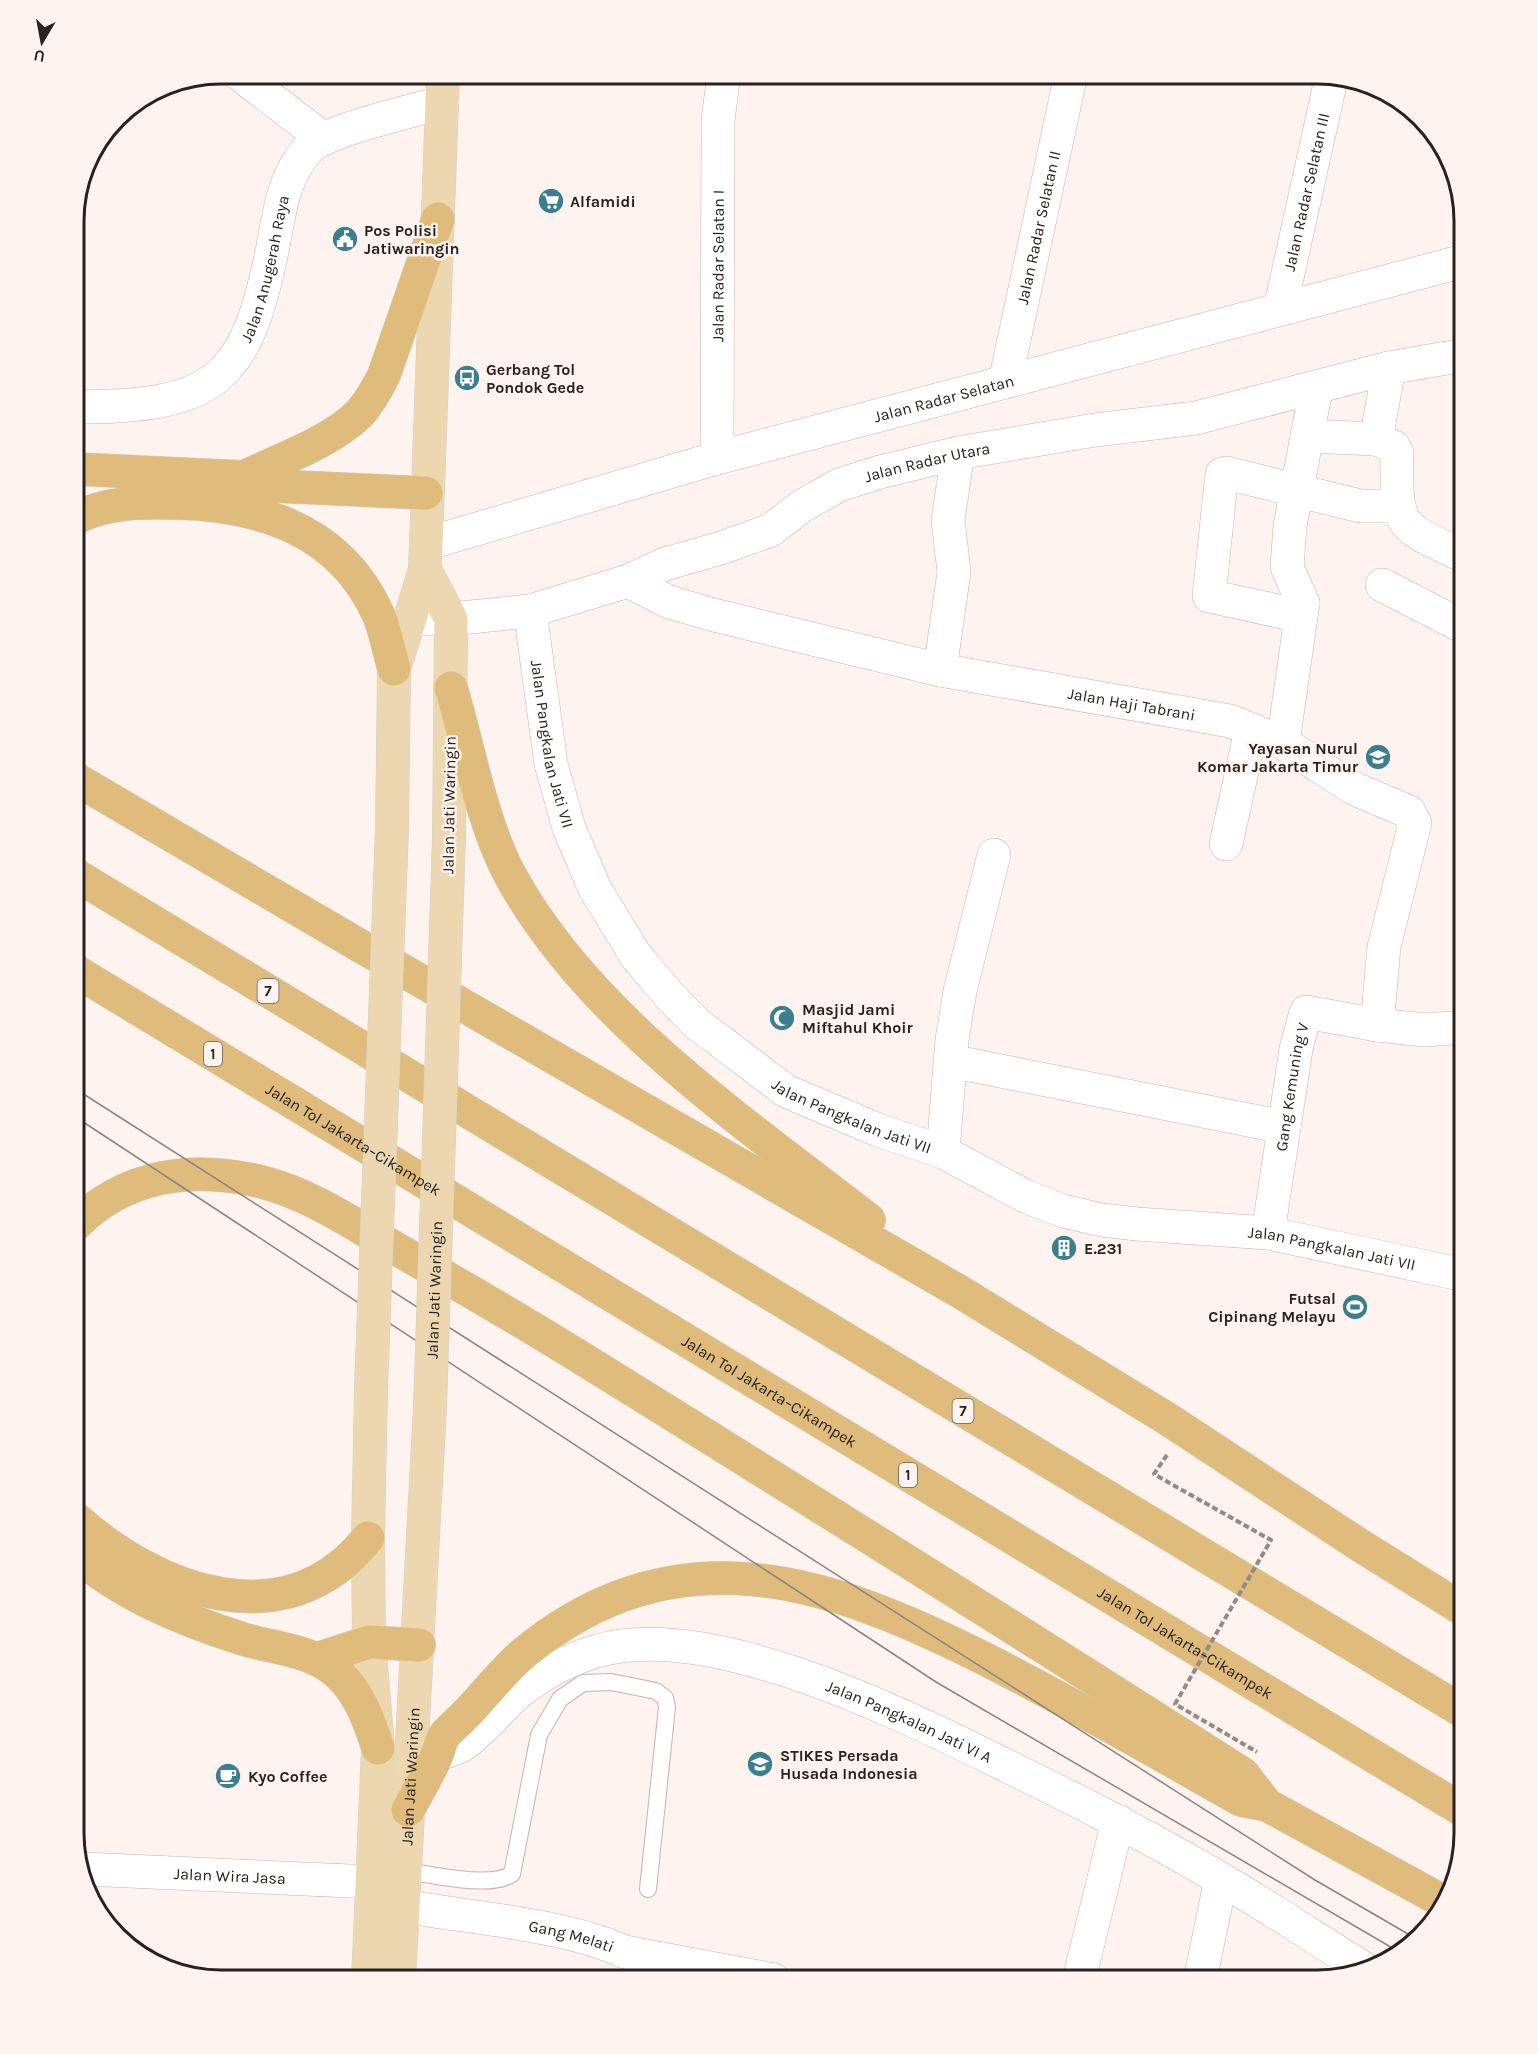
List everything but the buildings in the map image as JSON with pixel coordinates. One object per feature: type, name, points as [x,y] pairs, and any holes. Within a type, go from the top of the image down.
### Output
[{"type":"highway","points":[[244,477],[339,429],[358,414],[373,397],[384,375],[438,219]]},
{"type":"highway","points":[[84,469],[244,477],[274,486],[426,493]]},
{"type":"highway","points":[[84,514],[93,509],[140,502],[206,504],[260,513],[301,528],[345,565],[364,589],[379,617],[394,669]]},
{"type":"highway","points":[[451,688],[486,815],[510,874],[547,932],[596,992],[687,1077],[962,1293]]},
{"type":"highway","points":[[84,784],[962,1293],[1166,1418],[1361,1546],[1454,1604]]},
{"type":"highway","name":"7","points":[[84,880],[1454,1706]]},
{"type":"highway","name":"Jalan Tol Jakarta–Cikampek","points":[[84,976],[1454,1805]]},
{"type":"highway","points":[[84,1218],[100,1204],[137,1183],[178,1174],[200,1173],[264,1182],[294,1193],[335,1213],[562,1346],[1033,1640],[1243,1774],[1267,1805]]},
{"type":"highway","points":[[84,1525],[127,1557],[165,1575],[210,1591],[252,1597],[287,1594],[315,1584],[349,1560],[368,1538]]},
{"type":"highway","points":[[84,1561],[100,1574],[166,1611],[244,1639],[317,1659],[339,1675],[357,1696],[378,1748]]},
{"type":"highway","points":[[408,1810],[438,1754],[444,1737],[527,1651],[547,1636],[590,1611],[659,1586],[705,1578],[761,1578],[806,1586],[856,1601],[926,1629],[1040,1687],[1241,1800],[1267,1805],[1438,1898]]},
{"type":"highway","points":[[926,1629],[1033,1640]]},
{"type":"highway","points":[[317,1659],[369,1642],[419,1645]]},
{"type":"main road","name":"Jalan Jati Waringin","points":[[369,1970],[378,1748],[369,1642],[368,1538],[371,1389],[392,828],[394,669],[425,557],[442,88]]},
{"type":"main road","name":"Jalan Jati Waringin","points":[[400,1970],[419,1645],[430,1407],[449,838],[451,619],[425,557]]},
{"type":"street","points":[[252,84],[324,139]]},
{"type":"street","name":"Jalan Radar Selatan I","points":[[717,458],[718,120],[722,84]]},
{"type":"street","name":"Jalan Radar Selatan II","points":[[1005,382],[1069,84]]},
{"type":"street","name":"Jalan Radar Selatan III","points":[[1280,309],[1330,85]]},
{"type":"street","name":"Jalan Anugerah Raya","points":[[84,407],[159,404],[180,397],[217,378],[239,356],[253,327],[287,183],[310,147],[442,88]]},
{"type":"street","name":"Jalan Radar Selatan","points":[[425,557],[717,458],[1454,264]]},
{"type":"street","name":"Jalan Radar Utara","points":[[409,618],[451,619],[530,610],[628,581],[664,564],[721,548],[771,530],[802,506],[839,485],[958,453],[1095,429],[1197,418],[1316,389],[1389,368],[1454,358]]},
{"type":"street","points":[[1376,439],[1389,368]]},
{"type":"street","points":[[1283,743],[1304,603],[1287,567],[1296,492],[1316,389]]},
{"type":"street","points":[[1307,436],[1376,439],[1394,447],[1397,453],[1398,506],[1402,519],[1416,534],[1454,551]]},
{"type":"street","points":[[940,670],[954,572],[948,520],[958,453]]},
{"type":"street","points":[[1304,603],[1298,612],[1287,613],[1211,598],[1207,593],[1222,474],[1226,473],[1360,506],[1398,506]]},
{"type":"street","name":"Jalan Haji Tabrani","points":[[628,581],[669,602],[710,614],[940,670],[1230,721],[1283,743],[1355,789],[1409,812],[1415,823],[1384,947],[1377,1025]]},
{"type":"street","points":[[1382,585],[1454,622]]},
{"type":"street","name":"Jalan Pangkalan Jati VII","points":[[530,610],[551,764],[569,828],[595,890],[636,956],[696,1023],[786,1091],[878,1130],[943,1152],[1027,1197],[1063,1211],[1126,1223],[1268,1233],[1454,1273]]},
{"type":"street","points":[[1226,844],[1251,730]]},
{"type":"street","points":[[943,1152],[950,1061],[960,991],[994,855]]},
{"type":"street","name":"Gang Kemuning V","points":[[1268,1233],[1296,1049],[1306,1012],[1377,1025]]},
{"type":"street","points":[[1377,1025],[1425,1030],[1454,1028]]},
{"type":"street","points":[[950,1061],[1284,1126]]},
{"type":"street","name":"Jalan Pangkalan Jati VI A","points":[[438,1754],[462,1746],[520,1692],[559,1666],[596,1651],[655,1642],[698,1648],[805,1676],[925,1725],[1118,1821],[1221,1879],[1357,1964]]},
{"type":"street","points":[[1081,1970],[1118,1821]]},
{"type":"street","name":"Jalan Wira Jasa","points":[[89,1869],[373,1882]]},
{"type":"street","points":[[1202,1970],[1221,1879]]},
{"type":"street","name":"Gang Melati","points":[[403,1906],[556,1932],[605,1943],[625,1952],[721,1970]]},
{"type":"lane","points":[[405,1871],[484,1880],[503,1880],[512,1874],[539,1735],[560,1699],[583,1683],[611,1682],[656,1691],[665,1698],[667,1707],[648,1889]]},
{"type":"path","points":[[1154,1474],[1271,1540],[1175,1704],[1257,1752]]},
{"type":"tram line","points":[[84,1094],[1315,1880],[1409,1934]]},
{"type":"tram line","points":[[84,1123],[936,1682],[1392,1948]]},
{"type":"place","name":"Alfamidi","points":[[551,201]]},
{"type":"place","name":"Pos Polisi Jatiwaringin","points":[[345,239]]},
{"type":"place","name":"Gerbang Tol Pondok Gede","points":[[467,378]]},
{"type":"place","name":"Yayasan Nurul Komar Jakarta Timur","points":[[1378,757]]},
{"type":"place","name":"Masjid Jami Miftahul Khoir","points":[[782,1018]]},
{"type":"place","name":"E.231","points":[[1064,1248]]},
{"type":"place","name":"Futsal Cipinang Melayu","points":[[1355,1307]]},
{"type":"place","name":"STIKES Persada Husada Indonesia","points":[[760,1764]]},
{"type":"place","name":"Kyo Coffee","points":[[228,1776]]}]
